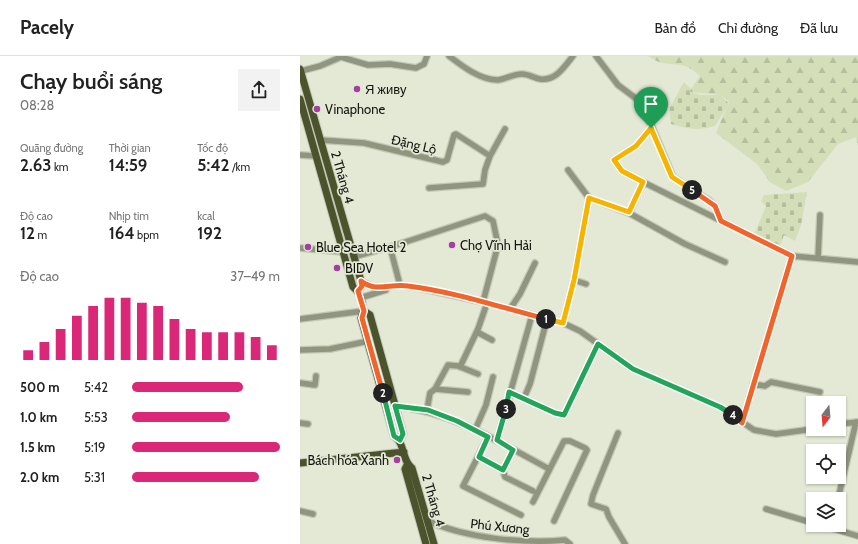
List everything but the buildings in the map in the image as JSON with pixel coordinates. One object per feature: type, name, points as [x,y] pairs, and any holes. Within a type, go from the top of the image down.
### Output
[{"type":"main road","name":"2 Tháng 4","points":[[300,70],[361,281]]},
{"type":"main road","name":"2 Tháng 4","points":[[300,99],[353,287],[359,295],[364,311],[362,318],[394,436],[400,440],[404,452],[407,465],[405,469],[426,544]]},
{"type":"main road","points":[[316,156],[324,156]]},
{"type":"main road","points":[[359,295],[362,286],[361,281]]},
{"type":"main road","name":"2 Tháng 4","points":[[364,311],[370,315],[403,434],[400,440]]},
{"type":"main road","points":[[300,464],[404,452]]},
{"type":"main road","name":"2 Tháng 4","points":[[407,465],[412,468],[434,544]]},
{"type":"street","points":[[300,70],[320,66],[334,57],[346,58],[368,65],[390,64],[416,68],[424,64],[427,56]]},
{"type":"street","points":[[448,56],[471,71],[485,77],[499,80],[522,74],[539,79],[549,79],[559,73],[573,56]]},
{"type":"street","points":[[596,56],[618,85],[642,103],[672,177],[710,201],[715,206],[721,221]]},
{"type":"street","points":[[651,128],[636,146],[614,160],[622,171],[792,256],[858,262]]},
{"type":"street","points":[[429,188],[483,184],[485,170],[490,156],[505,129]]},
{"type":"street","name":"Đặng Lộ","points":[[320,140],[364,143],[444,162],[447,160],[454,135],[456,134],[490,156]]},
{"type":"street","points":[[300,155],[316,156]]},
{"type":"street","points":[[568,170],[589,198],[629,212],[685,244],[725,262]]},
{"type":"street","points":[[629,212],[643,182]]},
{"type":"street","points":[[563,323],[574,280],[589,198]]},
{"type":"street","points":[[818,258],[820,215]]},
{"type":"street","points":[[354,257],[485,216],[493,222],[498,245],[485,302],[476,332],[460,367]]},
{"type":"street","points":[[390,246],[400,285]]},
{"type":"street","points":[[300,248],[344,252]]},
{"type":"street","points":[[742,423],[792,256]]},
{"type":"street","points":[[510,309],[520,294],[535,263]]},
{"type":"street","points":[[574,280],[586,284]]},
{"type":"street","points":[[361,281],[374,288],[400,285],[420,288],[485,302],[563,323],[580,331],[633,369],[720,407],[754,430],[768,434],[785,434],[806,430]]},
{"type":"street","points":[[359,295],[400,285]]},
{"type":"street","points":[[300,319],[364,311]]},
{"type":"street","points":[[497,440],[509,392],[532,315]]},
{"type":"street","points":[[524,398],[530,384],[547,319]]},
{"type":"street","points":[[476,332],[492,340]]},
{"type":"street","points":[[300,350],[340,348],[368,341]]},
{"type":"street","points":[[509,392],[551,411],[564,415],[598,344]]},
{"type":"street","points":[[428,410],[430,394],[435,389],[448,365],[460,367],[478,374]]},
{"type":"street","points":[[300,383],[315,385],[316,376]]},
{"type":"street","points":[[475,430],[486,405],[493,377]]},
{"type":"street","points":[[753,384],[765,386],[771,382],[820,392]]},
{"type":"street","points":[[435,389],[468,392]]},
{"type":"street","points":[[395,406],[428,410],[497,440],[549,469]]},
{"type":"street","points":[[840,492],[857,422],[846,423]]},
{"type":"street","points":[[300,423],[308,424]]},
{"type":"street","points":[[618,433],[593,495],[591,504],[606,509],[608,517],[625,544]]},
{"type":"street","points":[[488,437],[479,457],[466,479],[464,488],[521,515]]},
{"type":"street","points":[[533,502],[564,441],[570,441],[587,450],[554,521]]},
{"type":"street","points":[[513,450],[503,470],[505,477],[533,491]]},
{"type":"street","points":[[479,457],[503,470]]},
{"type":"street","points":[[766,509],[806,521]]},
{"type":"street","points":[[300,511],[312,514]]},
{"type":"street","name":"Phú Xương","points":[[428,521],[456,531],[499,542],[548,542],[565,540],[570,544]]},
{"type":"street","points":[[846,532],[858,536]]},
{"type":"green space","points":[[648,56],[858,56],[858,146],[856,137],[838,144],[808,182],[786,191],[770,182],[757,164],[716,133],[729,102],[721,95],[689,92],[700,76],[693,70],[686,67],[662,63]]},
{"type":"green space","points":[[684,82],[691,89],[689,92],[701,95],[721,95],[729,104],[715,126],[693,129],[671,124],[669,109]]},
{"type":"green space","points":[[807,192],[801,225],[795,241],[784,235],[780,246],[754,235],[766,206],[761,201],[764,195]]},
{"type":"place","name":"Я живу","points":[[357,89]]},
{"type":"place","name":"Vinaphone","points":[[317,109]]},
{"type":"place","name":"Chợ Vĩnh Hải","points":[[452,245]]},
{"type":"place","name":"Blue Sea Hotel 2","points":[[308,247]]},
{"type":"place","name":"BIDV","points":[[337,268]]},
{"type":"place","name":"Bách hóa Xanh","points":[[397,460]]},
{"type":"route","points":[[651,128],[669,166],[672,177],[710,201],[715,206],[721,221],[792,256],[742,423],[720,407],[633,369],[598,344],[564,415],[555,413],[509,392],[503,420],[497,436],[497,440],[513,450],[503,470],[479,457],[488,437],[457,421],[428,410],[395,406],[403,434],[400,440],[394,436],[362,318],[364,311],[358,291],[362,286],[361,281],[370,288],[406,285],[463,297],[563,323],[574,280],[589,198],[629,212],[643,182],[622,171],[614,160],[636,146],[651,128]]}]
